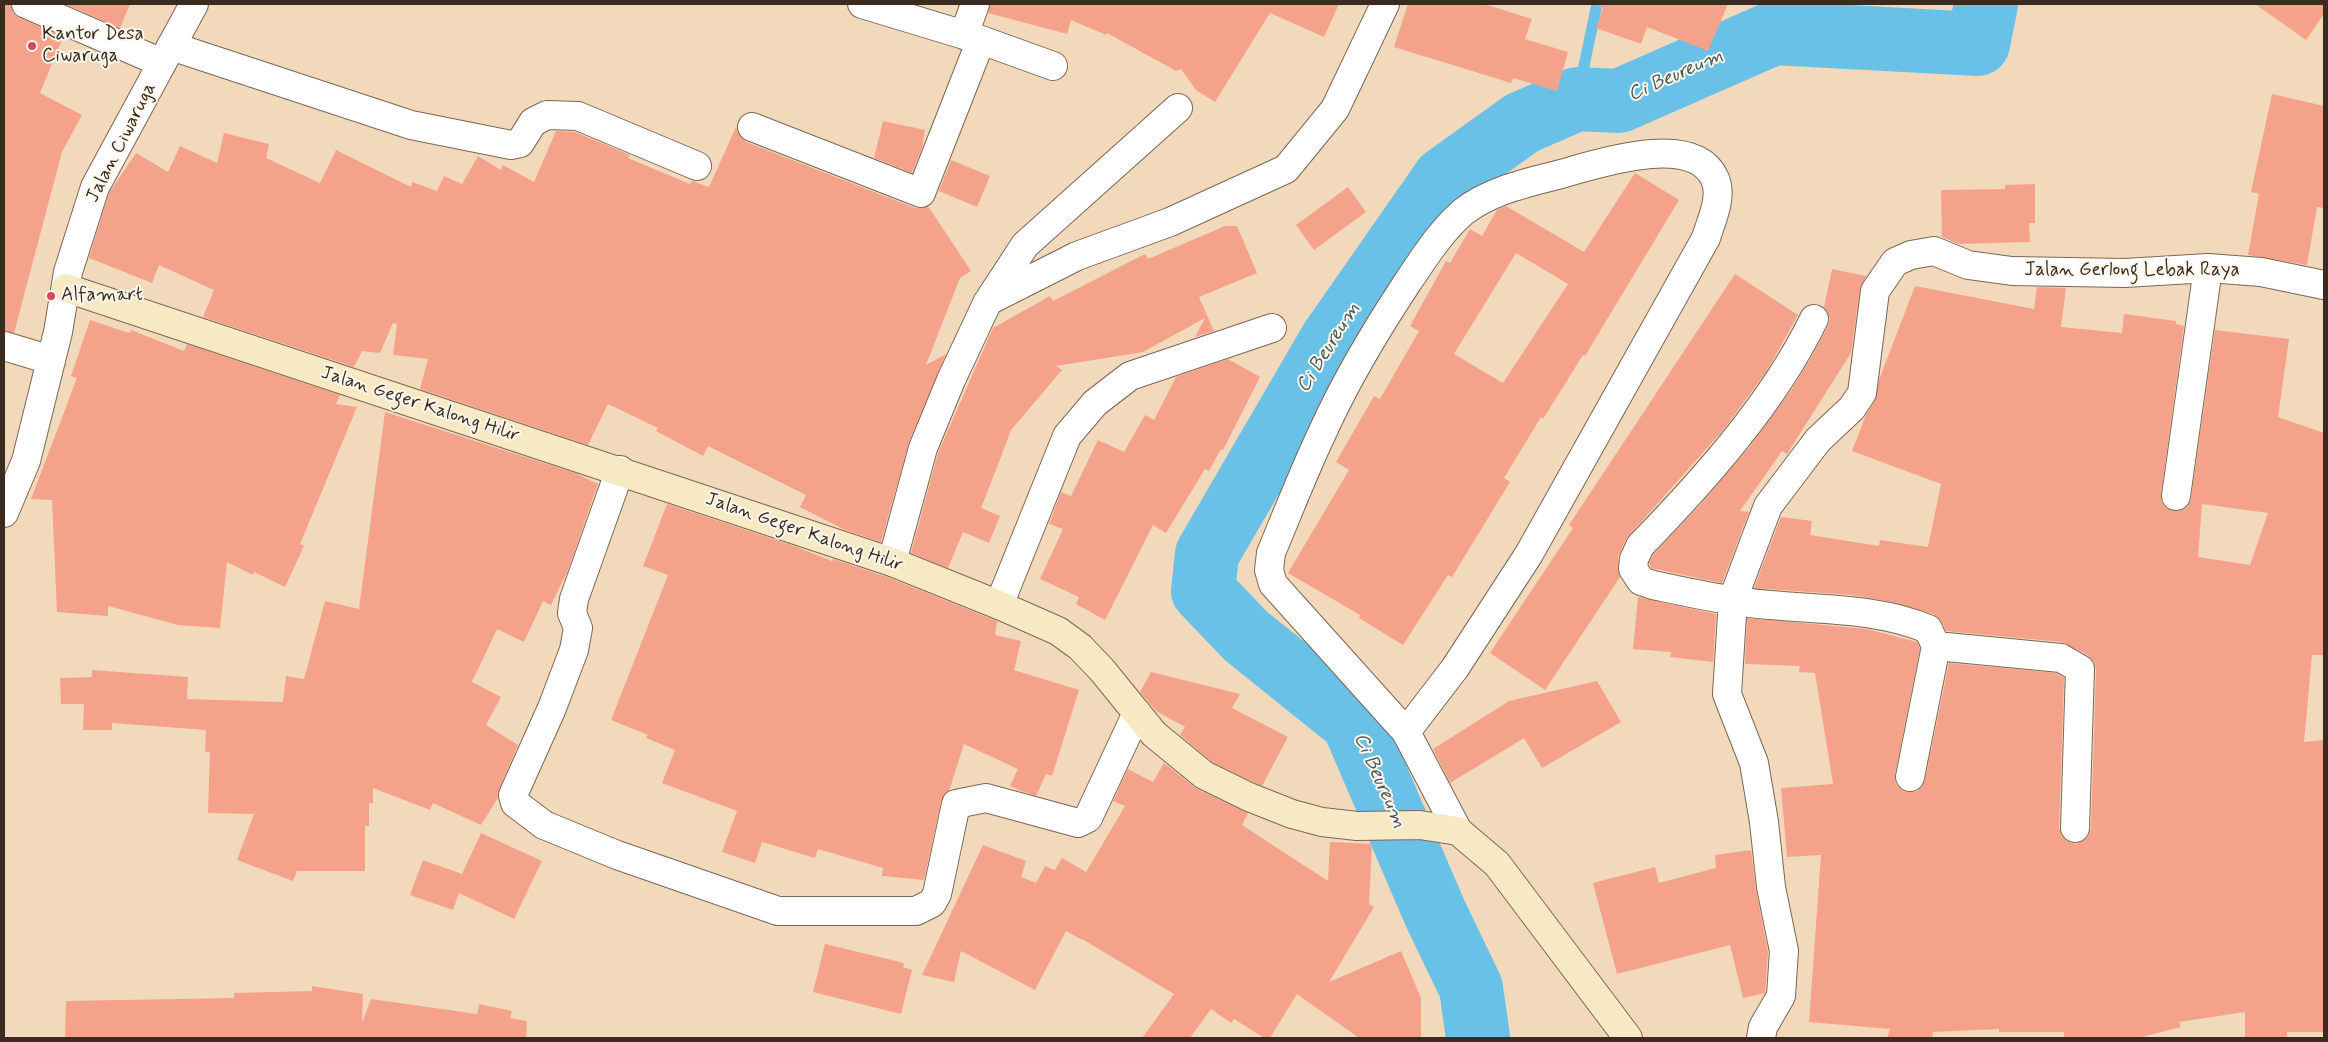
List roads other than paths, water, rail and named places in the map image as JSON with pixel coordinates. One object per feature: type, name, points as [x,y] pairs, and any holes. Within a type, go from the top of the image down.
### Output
[{"type":"main road","name":"Jalan Geger Kalong Hilir","points":[[66,288],[620,470],[892,562],[1058,631],[1080,647],[1102,670],[1154,734],[1204,775],[1292,814],[1322,822],[1358,826],[1420,825],[1458,831]]},
{"type":"main road","points":[[1458,831],[1497,864],[1628,1038]]},
{"type":"street","points":[[26,4],[166,55],[411,125],[511,145],[520,143],[533,122],[547,116],[578,116],[697,166]]},
{"type":"street","name":"Jalan Ciwaruga","points":[[66,288],[68,272],[95,186],[194,4]]},
{"type":"street","points":[[862,4],[972,38],[1052,66]]},
{"type":"street","points":[[752,127],[920,193],[972,38],[975,4]]},
{"type":"street","points":[[988,301],[1077,256],[1170,222],[1286,169],[1335,109],[1385,4]]},
{"type":"street","points":[[892,562],[924,448],[951,380],[988,301],[1025,245],[1178,108]]},
{"type":"street","points":[[1406,732],[1455,668],[1529,554],[1706,238],[1714,214],[1718,188],[1715,178],[1700,160],[1680,155],[1621,157],[1497,192],[1464,212],[1435,242],[1381,323],[1323,430],[1271,553],[1269,570],[1273,584],[1406,732],[1458,831]]},
{"type":"street","name":"Jalan Gerlong Lebak Raya","points":[[1761,1038],[1763,1027],[1781,996],[1784,951],[1771,887],[1764,822],[1754,763],[1727,694],[1733,600],[1768,506],[1818,440],[1852,408],[1862,393],[1875,291],[1895,262],[1911,255],[1934,250],[1968,265],[2012,271],[2125,273],[2208,268],[2261,272],[2324,285]]},
{"type":"street","points":[[2176,496],[2208,268]]},
{"type":"street","points":[[4,514],[26,461],[51,360],[66,288]]},
{"type":"street","points":[[1814,319],[1784,373],[1709,472],[1640,546],[1634,559],[1633,569],[1640,580],[1653,585],[1769,605],[1832,608],[1910,621],[1928,629],[1936,646],[1910,777]]},
{"type":"street","points":[[999,605],[1067,436],[1095,403],[1130,376],[1272,328]]},
{"type":"street","points":[[4,346],[51,360]]},
{"type":"street","points":[[620,470],[574,600],[572,613],[578,628],[574,650],[552,708],[513,795],[515,803],[544,825],[672,876],[778,911],[916,911],[932,903],[937,894],[956,804],[986,798],[1078,823],[1088,818],[1137,713]]},
{"type":"street","points":[[1936,646],[2061,658],[2080,669],[2075,828]]},
{"type":"waterway","points":[[1577,99],[1597,4]]},
{"type":"waterway","name":"Ci Beureum","points":[[1478,1038],[1471,988],[1435,913],[1353,722],[1246,636],[1203,591],[1207,554],[1331,341],[1444,179],[1522,123],[1577,99],[1619,101],[1774,33],[1978,44],[1986,4]]},
{"type":"place","name":"Kantor Desa Ciwaruga","points":[[32,46]]},
{"type":"place","name":"Alfamart","points":[[51,296]]}]
